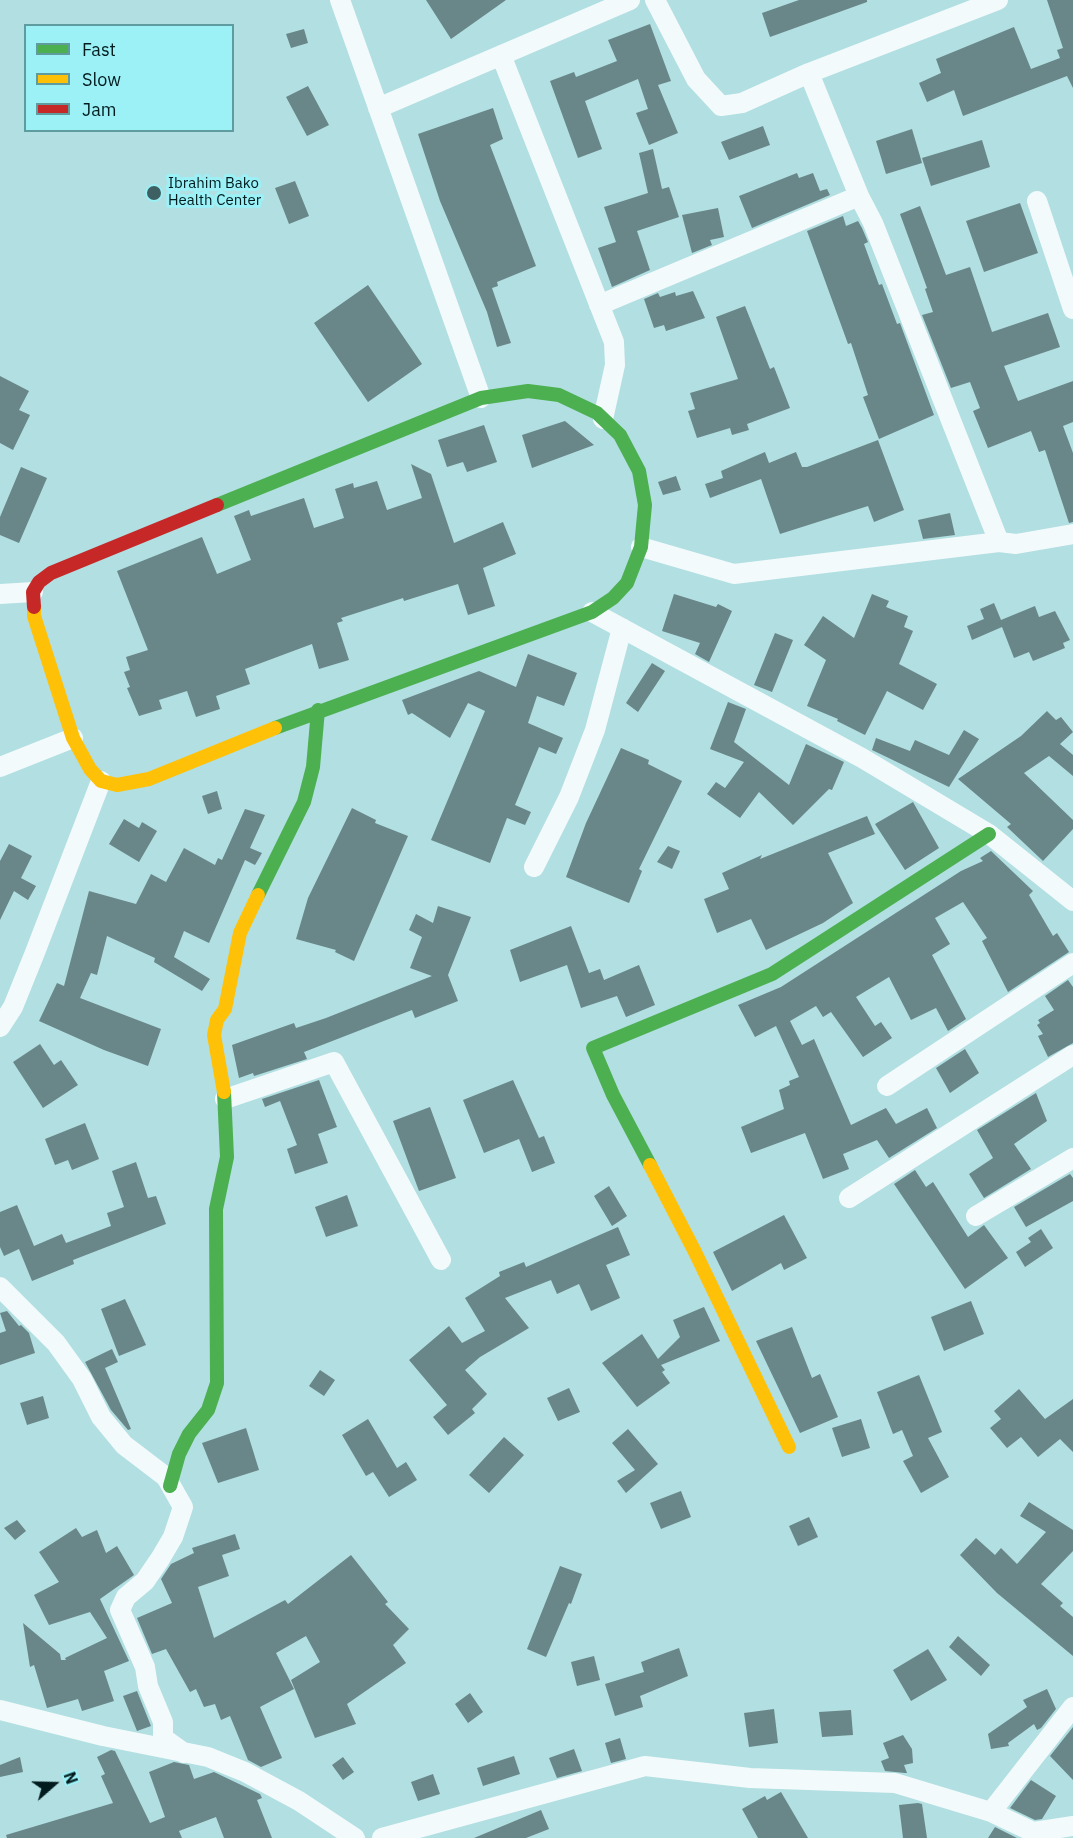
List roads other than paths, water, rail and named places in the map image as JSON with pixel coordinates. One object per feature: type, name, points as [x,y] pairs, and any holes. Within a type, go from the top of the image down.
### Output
[{"type":"street","points":[[340,0],[481,398]]},
{"type":"street","points":[[378,108],[630,0]]},
{"type":"street","points":[[655,0],[696,79],[721,106],[742,103],[809,73],[998,0]]},
{"type":"street","points":[[501,55],[614,342],[615,365],[603,419]]},
{"type":"street","points":[[809,73],[859,196],[873,223],[999,542]]},
{"type":"street","points":[[599,304],[859,196]]},
{"type":"street","points":[[1037,201],[1073,309]]},
{"type":"street","points":[[0,594],[33,592],[51,573],[481,398],[528,392],[559,395],[597,413],[620,435],[639,471],[645,505],[641,547],[627,583],[613,598],[592,612],[318,710],[149,779],[117,785],[101,781],[90,769],[73,738],[34,616],[33,592]]},
{"type":"street","points":[[641,547],[734,574],[999,542],[1016,544],[1073,534]]},
{"type":"street","points":[[592,612],[862,758],[989,834],[1073,902]]},
{"type":"street","points":[[534,867],[569,796],[595,730],[622,628]]},
{"type":"street","points":[[170,1486],[179,1454],[189,1434],[208,1410],[217,1383],[216,1218],[227,1157],[225,1099],[214,1035],[217,1020],[225,1008],[240,933],[304,802],[313,767],[318,710]]},
{"type":"street","points":[[0,768],[73,738]]},
{"type":"street","points":[[0,1027],[13,1007],[30,966],[101,781]]},
{"type":"street","points":[[789,1447],[695,1252],[613,1095],[593,1048],[772,974],[989,834]]},
{"type":"street","points":[[887,1086],[1073,963]]},
{"type":"street","points":[[849,1198],[1073,1055]]},
{"type":"street","points":[[225,1099],[334,1062],[441,1260]]},
{"type":"street","points":[[976,1216],[1073,1158]]},
{"type":"street","points":[[0,1287],[56,1343],[82,1379],[101,1417],[124,1445],[166,1477],[183,1507],[173,1537],[145,1581],[126,1597],[120,1610],[145,1667],[148,1686],[162,1722],[163,1738],[184,1753]]},
{"type":"street","points":[[991,1812],[1073,1707]]},
{"type":"street","points":[[0,1710],[103,1737],[208,1757],[244,1772],[298,1801],[355,1838]]},
{"type":"street","points":[[382,1838],[645,1766],[750,1778],[895,1784],[991,1812],[1040,1835],[1073,1826]]},
{"type":"place","name":"Ibrahim Bako Health Center","points":[[154,193]]}]
